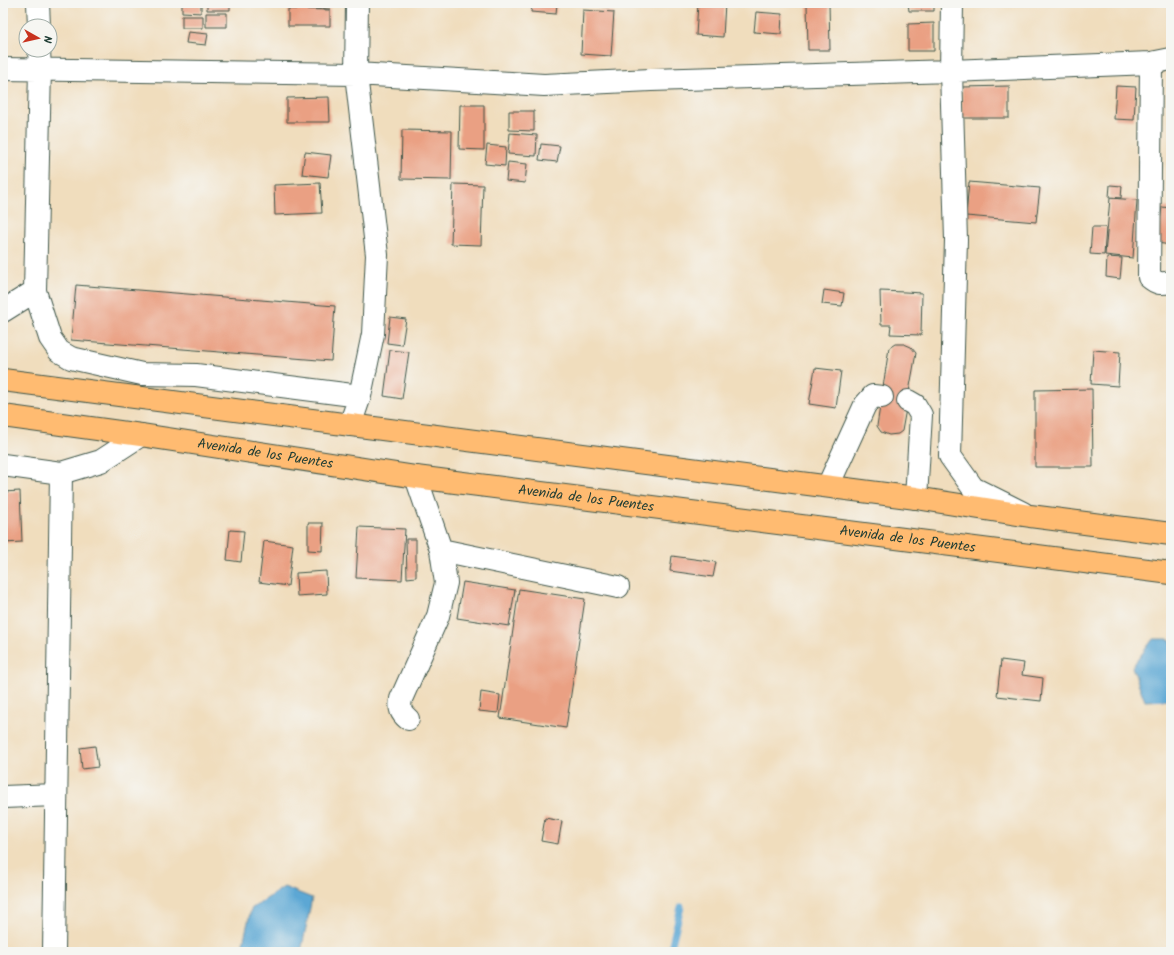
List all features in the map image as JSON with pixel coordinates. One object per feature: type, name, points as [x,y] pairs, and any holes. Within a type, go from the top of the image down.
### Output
[{"type":"main road","points":[[3,380],[828,486],[1030,516],[1171,534]]},
{"type":"main road","name":"Avenida de los Puentes","points":[[3,416],[142,435],[416,477],[1171,573]]},
{"type":"street","points":[[38,3],[39,18]]},
{"type":"street","points":[[350,425],[360,396],[373,334],[377,255],[356,74],[357,3]]},
{"type":"street","points":[[952,3],[951,71],[956,240],[950,456],[973,488],[1030,516]]},
{"type":"street","points":[[40,60],[36,291],[50,338],[59,351],[72,358],[142,374],[196,375],[360,396]]},
{"type":"street","points":[[3,69],[40,60],[356,74],[544,85],[651,80],[951,71],[1161,61],[1149,277],[1154,282],[1171,282]]},
{"type":"street","points":[[3,296],[36,291]]},
{"type":"street","points":[[3,311],[36,291]]},
{"type":"street","points":[[142,374],[145,380],[147,399]]},
{"type":"street","points":[[828,486],[865,405],[873,396],[882,397]]},
{"type":"street","points":[[908,401],[915,405],[921,415],[916,498]]},
{"type":"street","points":[[3,465],[62,473],[100,461],[142,435]]},
{"type":"street","points":[[54,952],[62,473]]},
{"type":"street","points":[[408,719],[402,714],[399,708],[401,699],[438,616],[446,583],[441,550],[416,477]]},
{"type":"street","points":[[441,550],[618,587]]},
{"type":"street","points":[[5,798],[56,795]]},
{"type":"water","points":[[1153,639],[1171,640],[1171,700],[1145,701],[1132,667]]},
{"type":"water","points":[[284,887],[312,898],[301,952],[241,952],[251,909]]},
{"type":"building","points":[[182,3],[201,3],[201,13],[182,12]]},
{"type":"building","points":[[207,3],[230,3],[230,10],[207,10]]},
{"type":"building","points":[[291,3],[331,3],[330,9],[290,6]]},
{"type":"building","points":[[532,3],[557,3],[556,14],[531,12]]},
{"type":"building","points":[[586,3],[613,3],[613,7],[586,6]]},
{"type":"building","points":[[698,3],[725,3],[723,37],[696,35]]},
{"type":"building","points":[[807,3],[829,3],[830,50],[808,50]]},
{"type":"building","points":[[908,3],[934,3],[934,11],[909,11]]},
{"type":"building","points":[[288,9],[330,10],[330,26],[288,26]]},
{"type":"building","points":[[583,10],[614,12],[611,56],[581,54]]},
{"type":"building","points":[[756,12],[782,14],[781,34],[754,32]]},
{"type":"building","points":[[206,13],[227,13],[227,27],[206,27]]},
{"type":"building","points":[[182,16],[203,16],[203,28],[182,28]]},
{"type":"building","points":[[934,23],[934,51],[908,51],[908,24]]},
{"type":"building","points":[[188,32],[208,34],[206,45],[186,43]]},
{"type":"building","points":[[1009,86],[1009,118],[962,118],[962,87]]},
{"type":"building","points":[[1116,86],[1136,87],[1134,120],[1114,119]]},
{"type":"building","points":[[329,97],[330,122],[287,122],[287,98]]},
{"type":"building","points":[[460,105],[484,105],[484,150],[459,149]]},
{"type":"building","points":[[509,111],[534,111],[534,131],[509,130]]},
{"type":"building","points":[[402,130],[452,131],[451,180],[401,179]]},
{"type":"building","points":[[510,133],[537,135],[536,156],[508,154]]},
{"type":"building","points":[[541,144],[560,146],[557,162],[539,160]]},
{"type":"building","points":[[487,145],[506,147],[505,166],[485,164]]},
{"type":"building","points":[[305,152],[331,155],[328,177],[302,174]]},
{"type":"building","points":[[508,162],[527,164],[525,183],[506,181]]},
{"type":"building","points":[[969,182],[1040,188],[1036,222],[966,216]]},
{"type":"building","points":[[320,183],[322,213],[275,215],[274,185]]},
{"type":"building","points":[[453,184],[483,185],[481,245],[451,244]]},
{"type":"building","points":[[1110,185],[1122,186],[1121,198],[1109,197]]},
{"type":"building","points":[[1110,198],[1137,200],[1133,258],[1105,255]]},
{"type":"building","points":[[1162,207],[1171,208],[1171,245],[1157,243]]},
{"type":"building","points":[[1092,227],[1106,227],[1104,255],[1090,254]]},
{"type":"building","points":[[1107,257],[1122,258],[1120,279],[1106,277]]},
{"type":"building","points":[[76,285],[335,306],[331,361],[71,340]]},
{"type":"building","points":[[824,290],[844,293],[842,306],[822,304]]},
{"type":"building","points":[[880,291],[922,293],[921,335],[890,334],[891,325],[881,325]]},
{"type":"building","points":[[390,317],[406,319],[402,345],[387,343]]},
{"type":"building","points":[[895,344],[904,344],[911,347],[916,353],[902,431],[898,434],[889,435],[881,432],[877,426],[889,348]]},
{"type":"building","points":[[390,350],[409,352],[402,399],[384,396]]},
{"type":"building","points":[[1093,350],[1120,352],[1118,386],[1091,384]]},
{"type":"building","points":[[815,368],[841,371],[836,408],[809,404]]},
{"type":"building","points":[[1092,389],[1093,467],[1035,467],[1035,390]]},
{"type":"building","points":[[20,491],[22,542],[3,543],[3,492]]},
{"type":"building","points":[[308,523],[323,523],[322,551],[308,550]]},
{"type":"building","points":[[359,527],[405,529],[402,580],[356,578]]},
{"type":"building","points":[[230,530],[244,531],[241,562],[227,560]]},
{"type":"building","points":[[406,539],[416,539],[416,577],[407,578]]},
{"type":"building","points":[[264,541],[293,545],[288,586],[259,582]]},
{"type":"building","points":[[672,556],[716,562],[713,577],[670,571]]},
{"type":"building","points":[[326,571],[327,594],[297,596],[296,573]]},
{"type":"building","points":[[463,582],[515,590],[509,626],[457,618]]},
{"type":"building","points":[[519,589],[585,599],[566,728],[500,718]]},
{"type":"building","points":[[1001,660],[1024,663],[1022,675],[1043,678],[1041,701],[997,696]]},
{"type":"building","points":[[481,692],[500,695],[498,713],[479,711]]},
{"type":"building","points":[[95,746],[98,767],[82,769],[80,748]]},
{"type":"building","points":[[545,818],[562,821],[558,844],[541,841]]},
{"type":"waterway","points":[[670,952],[681,907]]}]
